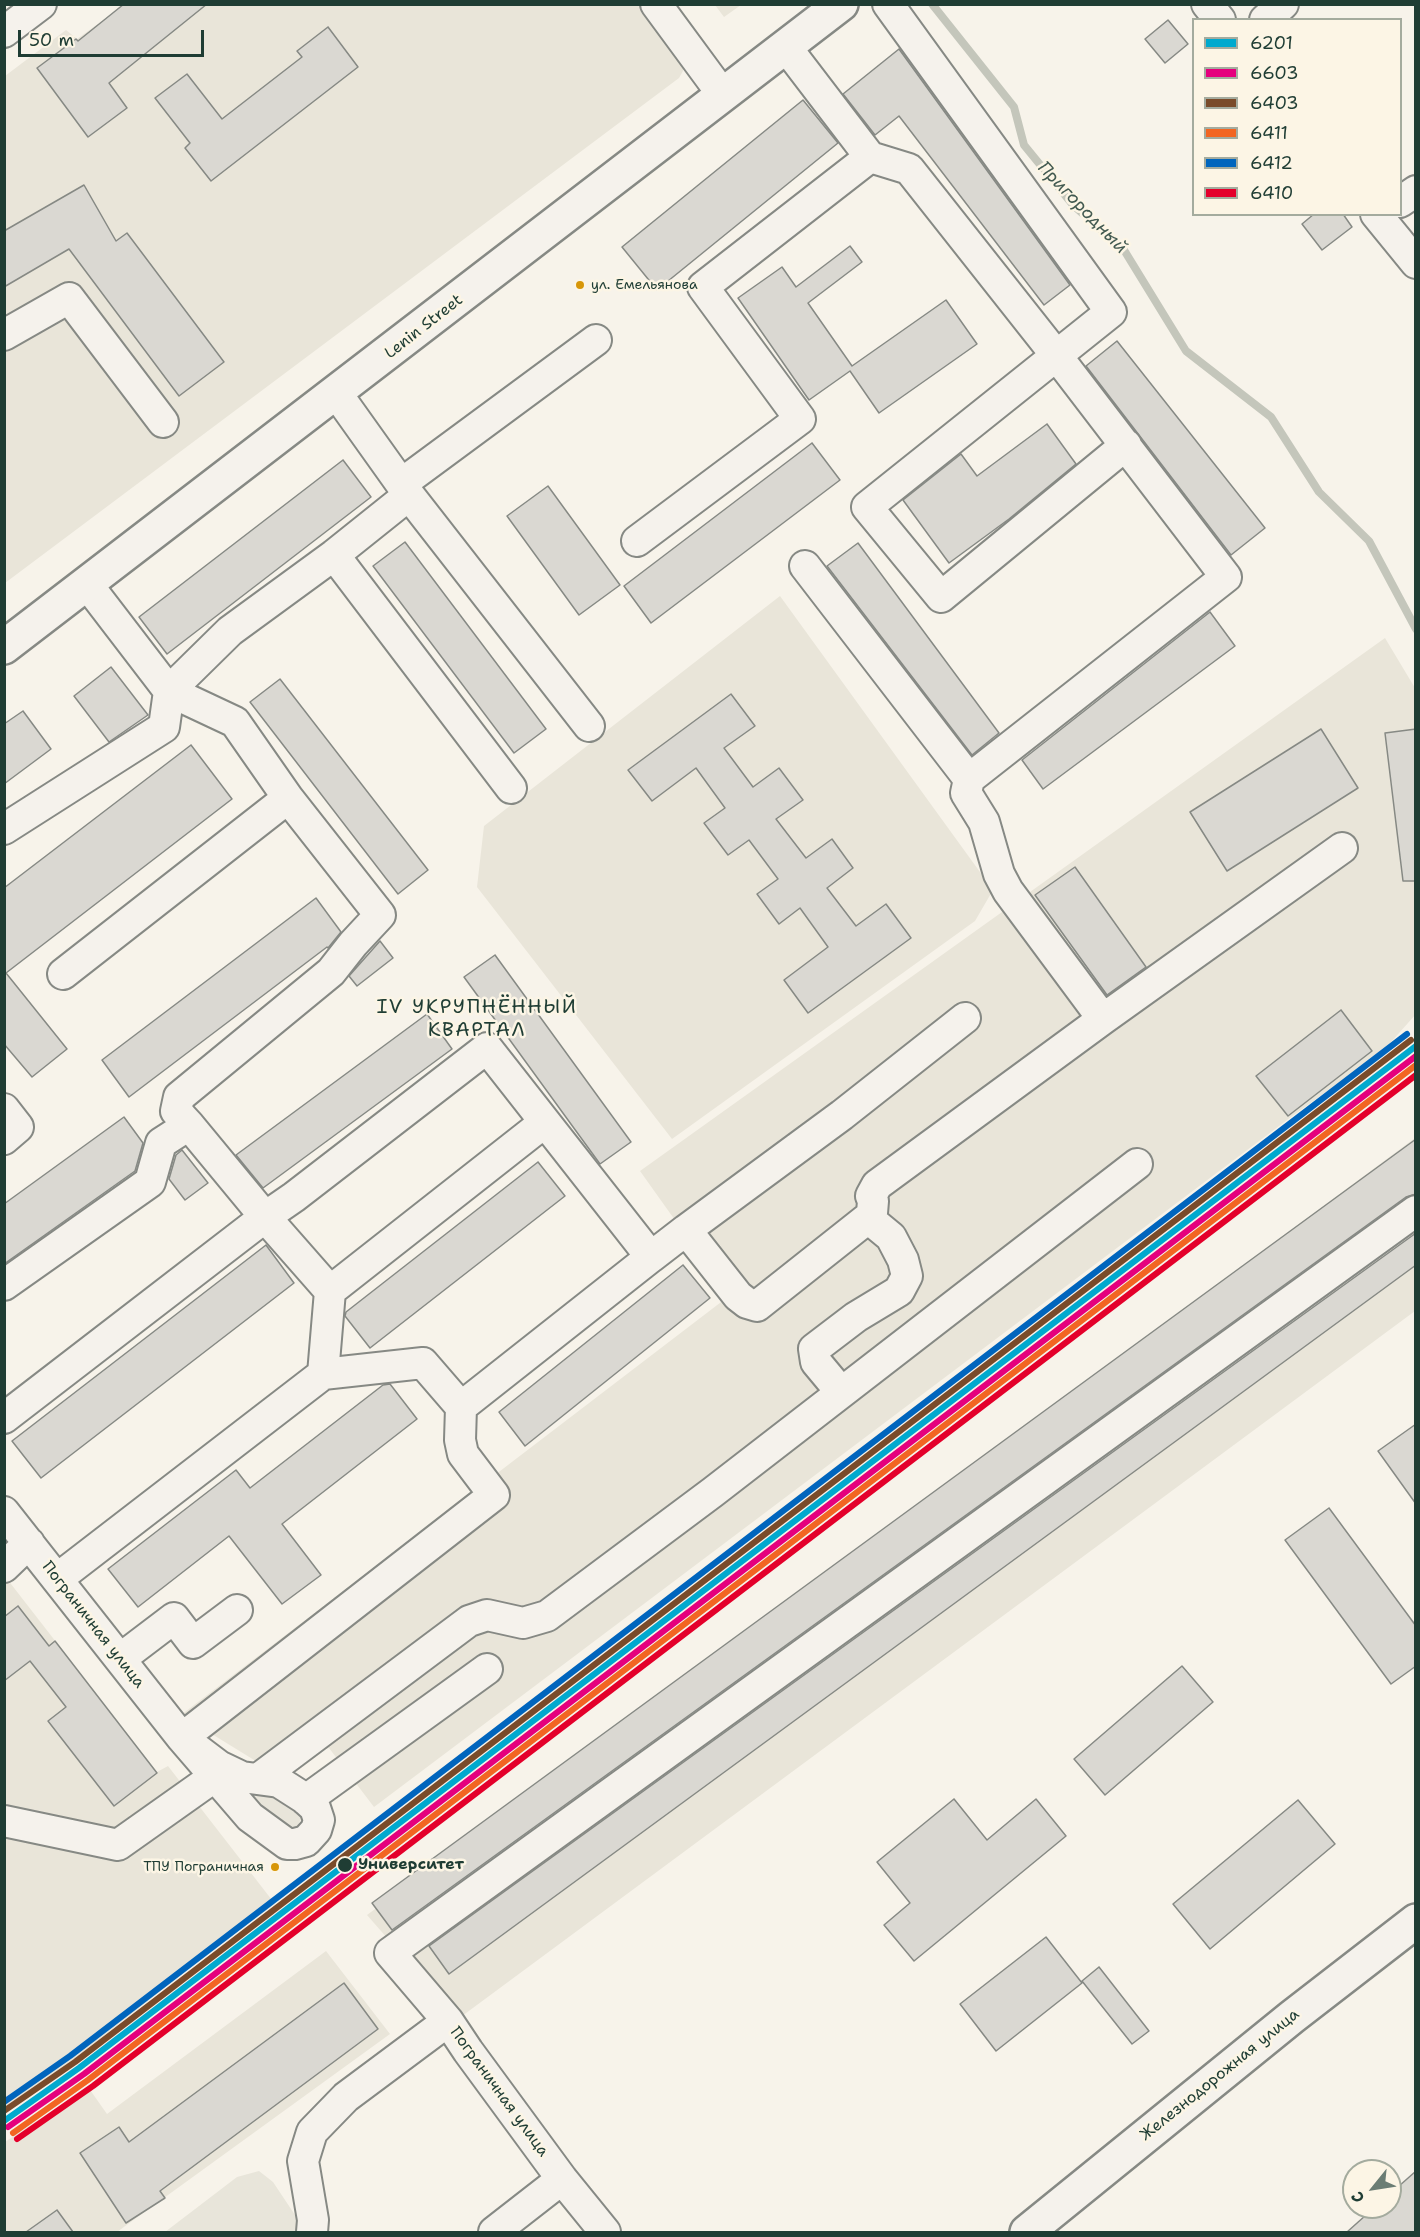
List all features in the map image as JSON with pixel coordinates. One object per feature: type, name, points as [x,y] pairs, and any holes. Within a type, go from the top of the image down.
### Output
[{"type":"main road","name":"Lenin Street","points":[[4,647],[337,394],[841,4]]},
{"type":"main road","name":"Железнодорожная улица","points":[[1028,2232],[1292,2017],[1416,1921]]},
{"type":"street","points":[[10,20],[40,4]]},
{"type":"street","points":[[656,4],[723,95]]},
{"type":"street","points":[[888,4],[1111,312],[867,507],[941,597],[1126,445]]},
{"type":"street","points":[[1207,4],[1218,18]]},
{"type":"street","points":[[1267,18],[1283,4]]},
{"type":"street","points":[[786,47],[870,157],[909,169],[1126,445],[1226,577],[969,779],[966,793],[984,822],[997,868],[1008,891],[1102,1019]]},
{"type":"street","points":[[637,541],[800,419],[703,286],[870,157]]},
{"type":"street","points":[[1402,200],[1416,190]]},
{"type":"street","points":[[1387,216],[1416,263]]},
{"type":"street","points":[[4,335],[69,298],[163,422]]},
{"type":"street","points":[[4,829],[164,727],[169,691],[230,631],[334,555],[405,490],[596,340]]},
{"type":"street","points":[[337,394],[405,490],[589,726]]},
{"type":"street","points":[[334,555],[511,788]]},
{"type":"street","points":[[805,566],[969,779]]},
{"type":"street","points":[[87,584],[169,691],[235,722],[288,798],[380,915],[352,944],[331,972],[179,1097],[176,1111],[330,1291],[323,1374]]},
{"type":"street","points":[[63,974],[288,798]]},
{"type":"street","points":[[686,1230],[738,1296],[747,1304],[757,1306],[868,1218],[872,1213],[871,1196],[877,1185],[1102,1019],[1342,848]]},
{"type":"street","points":[[461,1407],[651,1257],[842,1115],[965,1018]]},
{"type":"street","points":[[4,1418],[487,1048],[651,1257]]},
{"type":"street","points":[[4,1109],[18,1127],[4,1139]]},
{"type":"street","points":[[330,1291],[545,1122]]},
{"type":"street","points":[[4,1285],[150,1182],[161,1143],[189,1125]]},
{"type":"street","points":[[258,1779],[469,1621],[488,1616],[523,1623],[547,1616],[713,1492],[1137,1164]]},
{"type":"street","name":"Пограничная улица","points":[[605,2232],[562,2179],[448,2021],[390,1953],[1416,1211]]},
{"type":"street","points":[[841,1392],[816,1362],[814,1349],[856,1317],[899,1291],[907,1276],[903,1260],[891,1237],[868,1218]]},
{"type":"street","points":[[57,1579],[323,1374],[423,1363],[461,1407],[460,1440],[463,1454],[494,1495],[182,1738]]},
{"type":"street","name":"Пограничная улица","points":[[5,1514],[182,1738]]},
{"type":"street","points":[[4,1567],[29,1543]]},
{"type":"street","points":[[120,1659],[174,1618],[193,1643],[237,1610]]},
{"type":"street","points":[[306,1800],[487,1669]]},
{"type":"street","points":[[182,1738],[219,1766],[242,1777],[279,1782],[306,1800],[315,1808],[319,1820],[316,1830],[306,1840],[287,1844],[250,1817],[182,1738]]},
{"type":"street","points":[[4,1821],[118,1845],[214,1777]]},
{"type":"street","points":[[312,2232],[313,2220],[303,2161],[312,2132],[346,2097],[448,2021]]},
{"type":"street","points":[[494,2232],[562,2179]]},
{"type":"shaded area","points":[[124,5],[638,5],[683,63],[683,71],[679,78],[5,583],[5,76],[66,30],[77,39]]},
{"type":"shaded area","points":[[715,5],[741,5],[724,17]]},
{"type":"shaded area","points":[[780,596],[993,890],[975,921],[672,1139],[477,887],[484,826]]},
{"type":"shaded area","points":[[1385,638],[1415,688],[1416,1014],[1383,1051],[1291,1117],[374,1807],[329,1748],[259,1763],[181,1715],[729,1296],[640,1171]]},
{"type":"shaded area","points":[[1415,1138],[1415,1311],[458,2019],[367,1915]]},
{"type":"shaded area","points":[[4,1575],[157,1772],[168,1766],[275,1904],[215,1948],[72,2061],[5,2107]]},
{"type":"shaded area","points":[[266,1791],[301,1812],[302,1818],[297,1826],[285,1827],[252,1803],[251,1796]]},
{"type":"shaded area","points":[[326,1951],[390,2034],[117,2232],[5,2232],[5,2142],[88,2087],[107,2114]]},
{"type":"shaded area","points":[[259,2171],[273,2182],[299,2221],[302,2232],[165,2232],[237,2177]]},
{"type":"building","points":[[124,4],[207,4],[109,83],[127,108],[88,137],[37,68],[76,39],[78,41]]},
{"type":"building","points":[[1168,20],[1188,44],[1165,63],[1145,39]]},
{"type":"building","points":[[328,27],[358,67],[211,181],[185,148],[190,143],[155,98],[187,74],[222,119],[302,57],[297,51]]},
{"type":"building","points":[[899,49],[1070,285],[1044,305],[899,116],[875,135],[843,94]]},
{"type":"building","points":[[803,100],[838,143],[657,290],[622,247]]},
{"type":"building","points":[[84,185],[116,241],[127,233],[224,362],[179,396],[69,249],[4,287],[4,231]]},
{"type":"building","points":[[1312,216],[1344,216],[1352,227],[1322,250],[1302,224]]},
{"type":"building","points":[[850,246],[862,262],[808,303],[852,366],[946,300],[977,344],[879,413],[850,371],[809,400],[738,298],[782,267],[796,287]]},
{"type":"building","points":[[1117,341],[1265,528],[1231,555],[1086,366]]},
{"type":"building","points":[[1047,424],[1076,464],[1009,519],[949,563],[903,500],[961,454],[977,476]]},
{"type":"building","points":[[812,443],[840,480],[651,623],[624,586]]},
{"type":"building","points":[[343,460],[371,497],[167,654],[139,617]]},
{"type":"building","points":[[548,486],[620,585],[579,615],[507,516]]},
{"type":"building","points":[[405,542],[546,729],[514,753],[373,566]]},
{"type":"building","points":[[858,543],[999,733],[972,755],[827,566]]},
{"type":"building","points":[[1210,612],[1235,646],[1043,789],[1022,760]]},
{"type":"building","points":[[111,667],[148,715],[109,742],[74,696]]},
{"type":"building","points":[[280,679],[428,870],[398,894],[250,702]]},
{"type":"building","points":[[731,694],[755,726],[724,748],[753,787],[779,768],[803,800],[776,819],[806,858],[832,839],[853,868],[827,888],[856,926],[886,904],[911,938],[808,1013],[784,980],[828,947],[800,908],[779,924],[757,894],[778,879],[749,840],[728,855],[704,823],[725,808],[696,768],[652,801],[628,770]]},
{"type":"building","points":[[23,711],[51,749],[4,784],[4,724]]},
{"type":"building","points":[[1321,729],[1358,788],[1227,871],[1190,812]]},
{"type":"building","points":[[1416,729],[1416,881],[1403,881],[1385,733]]},
{"type":"building","points":[[191,745],[232,799],[6,973],[67,1049],[32,1077],[4,1044],[4,888]]},
{"type":"building","points":[[1075,867],[1146,967],[1107,995],[1035,895]]},
{"type":"building","points":[[316,898],[341,932],[328,948],[129,1097],[102,1060]]},
{"type":"building","points":[[380,941],[393,958],[357,986],[349,976]]},
{"type":"building","points":[[495,955],[631,1142],[600,1164],[464,977]]},
{"type":"building","points":[[1341,1010],[1372,1051],[1288,1116],[1256,1076]]},
{"type":"building","points":[[427,1014],[452,1049],[263,1188],[236,1155]]},
{"type":"building","points":[[124,1117],[143,1143],[135,1171],[4,1264],[4,1204]]},
{"type":"building","points":[[1416,1139],[1416,1194],[1406,1197],[392,1930],[372,1903]]},
{"type":"building","points":[[182,1150],[208,1183],[185,1200],[169,1179],[176,1155]]},
{"type":"building","points":[[538,1162],[565,1196],[370,1348],[345,1316],[346,1312]]},
{"type":"building","points":[[1416,1233],[1416,1265],[449,1974],[429,1946]]},
{"type":"building","points":[[266,1245],[294,1283],[41,1478],[12,1441]]},
{"type":"building","points":[[683,1265],[710,1298],[525,1446],[499,1412]]},
{"type":"building","points":[[390,1384],[417,1419],[282,1524],[321,1575],[282,1604],[229,1536],[138,1607],[108,1569],[236,1470],[250,1488],[383,1385]]},
{"type":"building","points":[[1416,1424],[1416,1504],[1378,1451]]},
{"type":"building","points":[[1329,1508],[1416,1626],[1416,1666],[1391,1684],[1285,1540]]},
{"type":"building","points":[[18,1606],[49,1646],[55,1641],[157,1773],[114,1806],[48,1721],[66,1707],[30,1661],[4,1681],[4,1617]]},
{"type":"building","points":[[1182,1666],[1213,1702],[1105,1795],[1074,1759]]},
{"type":"building","points":[[954,1799],[987,1840],[1036,1799],[1066,1836],[914,1961],[884,1925],[910,1903],[877,1862]]},
{"type":"building","points":[[1298,1800],[1335,1844],[1210,1949],[1173,1904]]},
{"type":"building","points":[[1046,1937],[1082,1983],[996,2051],[960,2004]]},
{"type":"building","points":[[1099,1967],[1149,2031],[1132,2044],[1082,1981]]},
{"type":"building","points":[[344,1983],[378,2029],[160,2191],[165,2198],[126,2223],[80,2153],[119,2127],[129,2142]]},
{"type":"building","points":[[1416,2171],[1416,2232],[1347,2232],[1362,2219],[1402,2219],[1402,2183]]},
{"type":"building","points":[[57,2210],[73,2232],[26,2232]]},
{"type":"waterway","name":"Пригородный","points":[[932,4],[1014,107],[1024,145],[1073,205],[1124,250],[1186,351],[1271,417],[1319,492],[1369,541],[1416,629]]},
{"type":"transit line","name":"6412","points":[[4,2102],[70,2056],[1407,1034]]},
{"type":"transit line","name":"6403","points":[[4,2111],[75,2062],[1411,1040]]},
{"type":"transit line","name":"6201","points":[[4,2121],[79,2068],[1416,1046]]},
{"type":"transit line","name":"6603","points":[[8,2127],[84,2074],[1416,1056]]},
{"type":"transit line","name":"6411","points":[[13,2133],[88,2080],[1416,1065]]},
{"type":"transit line","name":"6410","points":[[17,2139],[93,2086],[1416,1075]]},
{"type":"place","name":"ул. Емельянова","points":[[580,285]]},
{"type":"place","name":"Университет","points":[[345,1865]]},
{"type":"place","name":"ТПУ Пограничная","points":[[275,1867]]},
{"type":"district","name":"IV УКРУПНЁННЫЙ КВАРТАЛ","points":[[477,1020]]}]
